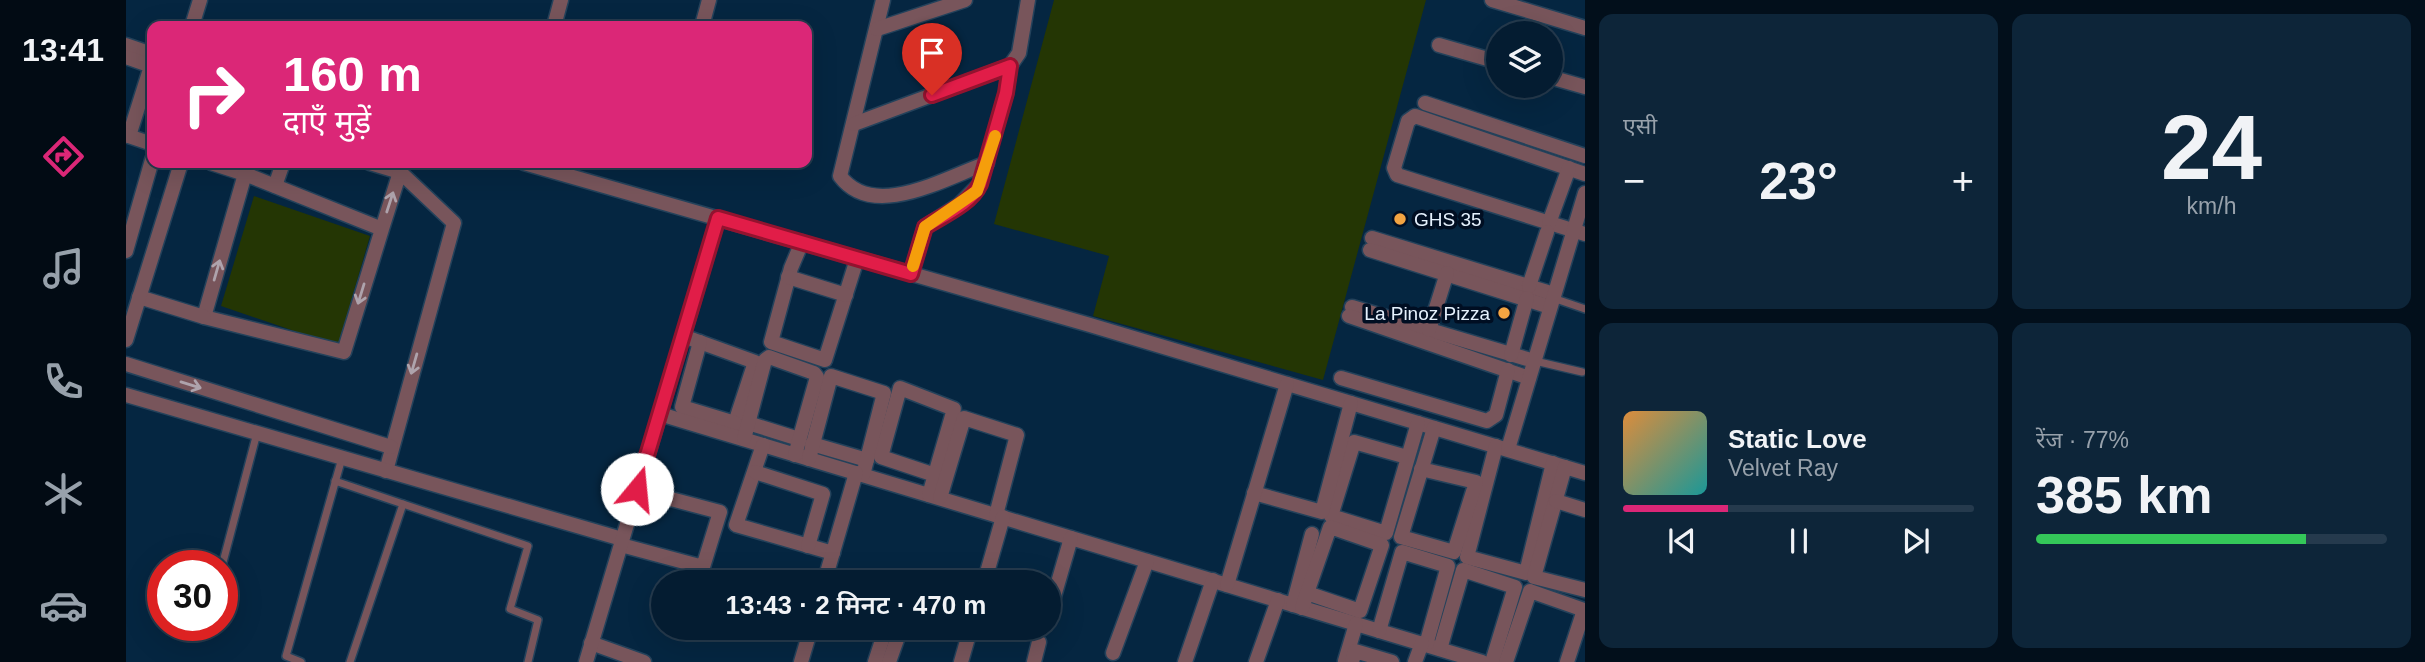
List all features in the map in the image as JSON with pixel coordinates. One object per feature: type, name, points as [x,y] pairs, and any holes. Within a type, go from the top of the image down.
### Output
[{"type":"street","points":[[194,21],[200,0]]},
{"type":"street","points":[[555,21],[561,0]]},
{"type":"street","points":[[703,21],[709,0]]},
{"type":"street","points":[[883,0],[840,176],[849,188],[873,198],[889,198],[987,163]]},
{"type":"street","points":[[877,29],[965,0]]},
{"type":"street","points":[[911,274],[925,227],[977,191],[1006,93],[1010,66],[1018,53],[1028,0]]},
{"type":"street","points":[[1492,0],[1585,28]]},
{"type":"street","points":[[1513,0],[1585,20]]},
{"type":"street","points":[[126,45],[147,52]]},
{"type":"street","points":[[1439,45],[1486,59]]},
{"type":"street","points":[[126,58],[147,65]]},
{"type":"street","points":[[854,124],[1010,66]]},
{"type":"street","points":[[147,76],[128,136],[147,142]]},
{"type":"street","points":[[1563,81],[1585,87]]},
{"type":"street","points":[[1425,103],[1585,156]]},
{"type":"street","points":[[1548,227],[1397,175],[1394,169],[1408,121],[1415,116],[1585,174]]},
{"type":"street","points":[[126,251],[130,223],[149,168]]},
{"type":"street","points":[[126,340],[179,168]]},
{"type":"street","points":[[226,168],[382,229]]},
{"type":"street","points":[[275,186],[281,168]]},
{"type":"street","points":[[386,471],[454,223],[400,172],[387,168]]},
{"type":"street","points":[[566,168],[718,218],[1585,472]]},
{"type":"street","points":[[1341,378],[1488,421],[1496,415],[1528,292],[1569,168]]},
{"type":"street","points":[[139,297],[204,317],[344,352],[400,172]]},
{"type":"street","points":[[204,317],[245,174]]},
{"type":"street","points":[[1393,180],[1576,235]]},
{"type":"street","points":[[1559,465],[1526,573],[1467,557],[1576,235],[1585,193]]},
{"type":"street","points":[[586,662],[718,218]]},
{"type":"street","points":[[802,243],[788,277],[771,342],[825,360],[857,259]]},
{"type":"street","points":[[1528,292],[1447,273],[1371,244],[1528,292],[1552,300]]},
{"type":"street","points":[[1429,330],[1447,273]]},
{"type":"street","points":[[788,277],[845,295]]},
{"type":"street","points":[[1529,378],[1509,363],[1429,330],[1350,311],[1509,363],[1534,361]]},
{"type":"street","points":[[683,336],[755,362],[740,430]]},
{"type":"street","points":[[700,342],[681,407],[934,497],[1220,583],[1278,600],[1360,611],[1382,545],[1330,527],[1301,602]]},
{"type":"street","points":[[740,430],[765,360],[769,357],[814,373],[817,377],[804,449]]},
{"type":"street","points":[[126,364],[391,447]]},
{"type":"street","points":[[804,449],[831,376],[884,393],[862,470],[828,570]]},
{"type":"street","points":[[1185,662],[1220,583],[1254,493],[1287,384]]},
{"type":"street","points":[[934,475],[881,457],[900,388],[954,409],[934,475],[934,497]]},
{"type":"street","points":[[126,396],[703,567],[719,512],[637,489]]},
{"type":"street","points":[[1254,493],[1322,512],[1351,403]]},
{"type":"street","points":[[660,414],[740,430],[763,445],[804,449]]},
{"type":"street","points":[[934,497],[964,418],[1017,435],[987,570]]},
{"type":"street","points":[[1408,457],[1354,442],[1331,516],[1385,533],[1419,423]]},
{"type":"street","points":[[1421,469],[1476,482],[1454,552],[1401,537],[1421,469],[1434,428]]},
{"type":"street","points":[[763,445],[736,525],[833,553]]},
{"type":"street","points":[[1559,465],[1556,501],[1534,577],[1585,590]]},
{"type":"street","points":[[755,472],[823,494],[808,546]]},
{"type":"street","points":[[1556,501],[1585,510]]},
{"type":"street","points":[[1301,602],[1312,534]]},
{"type":"street","points":[[1061,572],[1071,538]]},
{"type":"street","points":[[1380,631],[1402,552],[1448,566],[1426,662]]},
{"type":"street","points":[[1113,653],[1147,561]]},
{"type":"street","points":[[1415,662],[1429,646],[1463,570],[1515,587],[1492,662]]},
{"type":"street","points":[[1506,662],[1530,591],[1584,610],[1567,662]]},
{"type":"street","points":[[1256,662],[1278,600]]},
{"type":"street","points":[[1301,602],[1356,624],[1482,662]]},
{"type":"street","points":[[1345,662],[1356,624]]},
{"type":"street","points":[[1575,662],[1585,629]]},
{"type":"street","points":[[801,662],[808,640]]},
{"type":"street","points":[[875,662],[882,640]]},
{"type":"street","points":[[888,662],[896,640]]},
{"type":"street","points":[[961,662],[967,640]]},
{"type":"street","points":[[1034,662],[1039,642]]},
{"type":"street","points":[[592,643],[644,662]]},
{"type":"street","points":[[1352,662],[1355,651],[1392,662]]},
{"type":"lane","points":[[1552,300],[1585,309]]},
{"type":"lane","points":[[1534,361],[1582,372]]},
{"type":"lane","points":[[226,550],[257,433]]},
{"type":"lane","points":[[301,662],[286,656],[342,458]]},
{"type":"lane","points":[[335,481],[528,546],[510,609],[538,620],[528,662]]},
{"type":"lane","points":[[350,662],[403,504]]},
{"type":"green space","points":[[1054,0],[1426,0],[1323,380],[1093,316],[1109,256],[994,224]]},
{"type":"green space","points":[[254,196],[370,236],[338,346],[221,306]]},
{"type":"slow traffic","points":[[913,266],[925,227],[977,191],[995,136]]},
{"type":"place","name":"GHS 35","points":[[1400,219]]},
{"type":"place","name":"La Pinoz Pizza","points":[[1504,313]]},
{"type":"route","points":[[637,489],[718,218],[911,274],[925,227],[977,191],[993,145],[1010,66],[932,95]]}]
